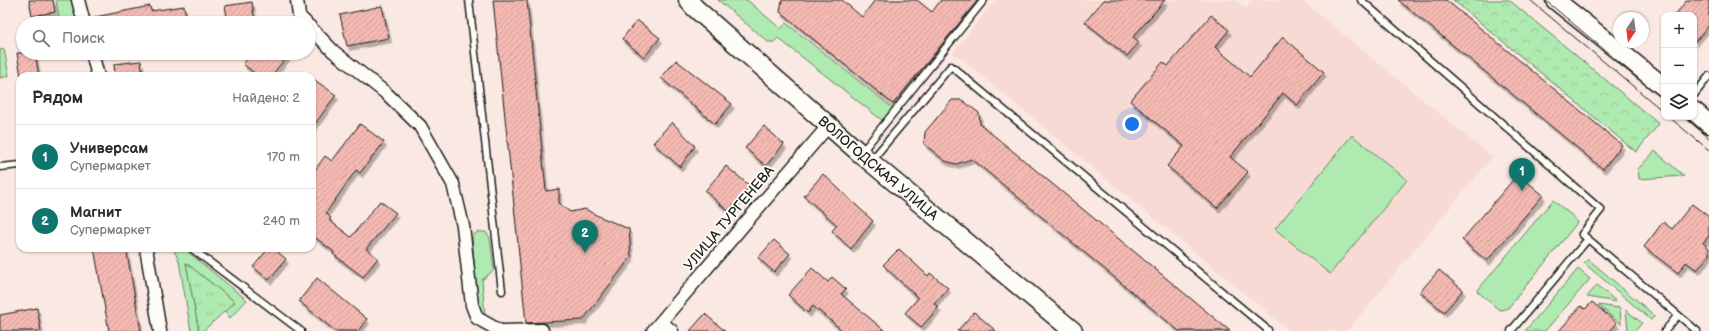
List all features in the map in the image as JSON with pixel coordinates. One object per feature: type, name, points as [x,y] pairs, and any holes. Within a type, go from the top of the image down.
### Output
[{"type":"main road","name":"ВОЛОГОДСКАЯ УЛИЦА","points":[[688,0],[695,8],[865,158],[1073,331]]},
{"type":"main road","points":[[1555,0],[1661,85]]},
{"type":"main road","points":[[1697,114],[1709,124]]},
{"type":"street","points":[[78,0],[82,16]]},
{"type":"street","points":[[297,0],[299,16]]},
{"type":"street","points":[[316,33],[333,51],[387,94],[420,126],[454,184],[463,226],[472,305],[477,318],[501,331],[542,331]]},
{"type":"street","points":[[94,60],[97,72]]},
{"type":"street","name":"УЛИЦА ТУРГЕНЕВА","points":[[657,326],[829,125]]},
{"type":"street","points":[[147,252],[160,331]]},
{"type":"street","points":[[657,326],[672,331]]},
{"type":"lane","points":[[469,0],[502,291]]},
{"type":"lane","points":[[865,158],[984,0]]},
{"type":"lane","points":[[1361,0],[1601,210],[1582,234],[1697,331]]},
{"type":"lane","points":[[865,158],[951,66],[1268,330],[1267,331]]},
{"type":"lane","points":[[1697,91],[1709,76]]},
{"type":"lane","points":[[0,167],[16,165]]},
{"type":"lane","points":[[1511,331],[1588,239]]},
{"type":"lane","points":[[196,252],[301,331]]},
{"type":"lane","points":[[1664,331],[1678,315]]},
{"type":"shaded area","points":[[996,0],[1235,0],[1246,9],[1253,0],[1302,0],[1492,157],[1347,331],[1290,331],[953,52]]},
{"type":"green space","points":[[56,0],[75,0],[78,16],[59,16]]},
{"type":"green space","points":[[718,0],[747,0],[781,29],[786,23],[894,109],[883,121],[778,38],[774,42],[768,42]]},
{"type":"green space","points":[[1453,0],[1509,0],[1659,124],[1636,152]]},
{"type":"green space","points":[[4,49],[9,76],[0,78],[0,50]]},
{"type":"green space","points":[[1352,135],[1407,180],[1330,274],[1275,229]]},
{"type":"green space","points":[[1655,151],[1684,176],[1639,179],[1638,169]]},
{"type":"green space","points":[[1553,200],[1575,218],[1577,223],[1508,308],[1501,310],[1498,309],[1477,291]]},
{"type":"green space","points":[[477,232],[486,232],[490,238],[494,270],[482,280],[485,316],[479,315],[472,237]]},
{"type":"green space","points":[[175,252],[188,252],[247,300],[230,318],[225,311],[235,302],[186,263],[199,331],[191,331],[179,261]]},
{"type":"green space","points":[[1588,259],[1655,316],[1651,320],[1584,263]]},
{"type":"green space","points":[[186,263],[235,302],[203,331],[199,331]]},
{"type":"green space","points":[[1578,269],[1590,279],[1545,331],[1525,331]]},
{"type":"green space","points":[[1597,285],[1617,302],[1587,297]]},
{"type":"green space","points":[[1598,305],[1620,308],[1621,324]]},
{"type":"green space","points":[[1626,310],[1642,323],[1635,331],[1628,331]]},
{"type":"building","points":[[29,0],[53,0],[55,12],[32,16]]},
{"type":"building","points":[[493,0],[527,0],[546,191],[559,189],[559,203],[570,212],[585,209],[629,229],[631,257],[583,320],[526,323]]},
{"type":"building","points":[[782,0],[842,0],[862,17],[875,0],[917,0],[932,12],[941,0],[978,0],[893,104],[780,12]]},
{"type":"building","points":[[1104,0],[1165,0],[1133,37],[1139,42],[1127,56],[1085,22]]},
{"type":"building","points":[[1398,0],[1446,0],[1622,145],[1603,169]]},
{"type":"building","points":[[1687,0],[1709,0],[1709,25],[1697,39],[1697,12],[1677,12]]},
{"type":"building","points":[[252,2],[254,16],[227,16],[225,6]]},
{"type":"building","points":[[150,6],[151,11],[184,6],[186,16],[100,16]]},
{"type":"building","points":[[382,6],[389,38],[347,46],[340,15]]},
{"type":"building","points":[[1211,15],[1229,30],[1215,47],[1250,77],[1283,37],[1324,72],[1297,105],[1283,93],[1230,157],[1248,172],[1217,208],[1167,166],[1184,146],[1130,101],[1163,62],[1168,66]]},
{"type":"building","points":[[637,20],[660,38],[644,57],[622,39]]},
{"type":"building","points":[[18,60],[36,60],[38,72],[20,72]]},
{"type":"building","points":[[247,60],[284,60],[274,72],[253,72],[243,64]]},
{"type":"building","points":[[676,60],[732,104],[715,124],[661,78]]},
{"type":"building","points":[[141,61],[142,72],[115,72],[114,64]]},
{"type":"building","points":[[316,81],[336,95],[316,122]]},
{"type":"building","points":[[952,100],[962,100],[979,113],[980,124],[1230,331],[1179,331],[972,159],[956,164],[945,161],[924,144],[925,132]]},
{"type":"building","points":[[672,122],[695,146],[680,167],[653,143]]},
{"type":"building","points":[[360,124],[384,142],[360,173],[356,170],[326,213],[331,218],[329,220],[351,237],[380,201],[396,213],[366,249],[378,258],[363,277],[333,254],[334,252],[316,238],[316,168],[325,156],[332,161]]},
{"type":"building","points":[[764,126],[784,144],[766,166],[745,148]]},
{"type":"building","points":[[726,166],[750,186],[728,211],[705,191]]},
{"type":"building","points":[[823,174],[873,221],[851,249],[832,231],[837,225],[804,196]]},
{"type":"building","points":[[1518,174],[1543,195],[1487,261],[1462,240]]},
{"type":"building","points":[[1692,204],[1709,217],[1709,236],[1703,243],[1709,248],[1709,255],[1697,270],[1686,262],[1678,273],[1644,247],[1663,222],[1672,229]]},
{"type":"building","points":[[774,240],[790,254],[774,272],[758,258]]},
{"type":"building","points":[[899,249],[928,276],[930,273],[948,288],[934,304],[939,307],[921,327],[905,313],[918,298],[883,265]]},
{"type":"building","points":[[95,252],[127,252],[141,331],[109,331]]},
{"type":"building","points":[[266,252],[278,252],[286,259],[269,280],[253,267]]},
{"type":"building","points":[[812,268],[828,282],[832,277],[846,289],[841,294],[885,331],[843,331],[813,306],[808,313],[788,295]]},
{"type":"building","points":[[1439,270],[1463,290],[1444,312],[1420,292]]},
{"type":"building","points":[[317,278],[367,319],[358,331],[335,331],[299,301]]},
{"type":"building","points":[[1592,302],[1617,323],[1610,331],[1559,331],[1581,306],[1585,309]]},
{"type":"building","points":[[37,308],[41,331],[0,331],[0,315]]},
{"type":"building","points":[[974,312],[996,331],[957,331]]},
{"type":"building","points":[[705,314],[725,331],[690,331]]},
{"type":"tram line","points":[[1530,0],[1661,109]]},
{"type":"tram line","points":[[1545,0],[1661,97]]},
{"type":"tram line","points":[[1673,120],[1709,150]]},
{"type":"tram line","points":[[1688,120],[1709,138]]},
{"type":"place","name":"Универсам","points":[[1522,191]]},
{"type":"place","name":"Магнит","points":[[585,253]]}]
